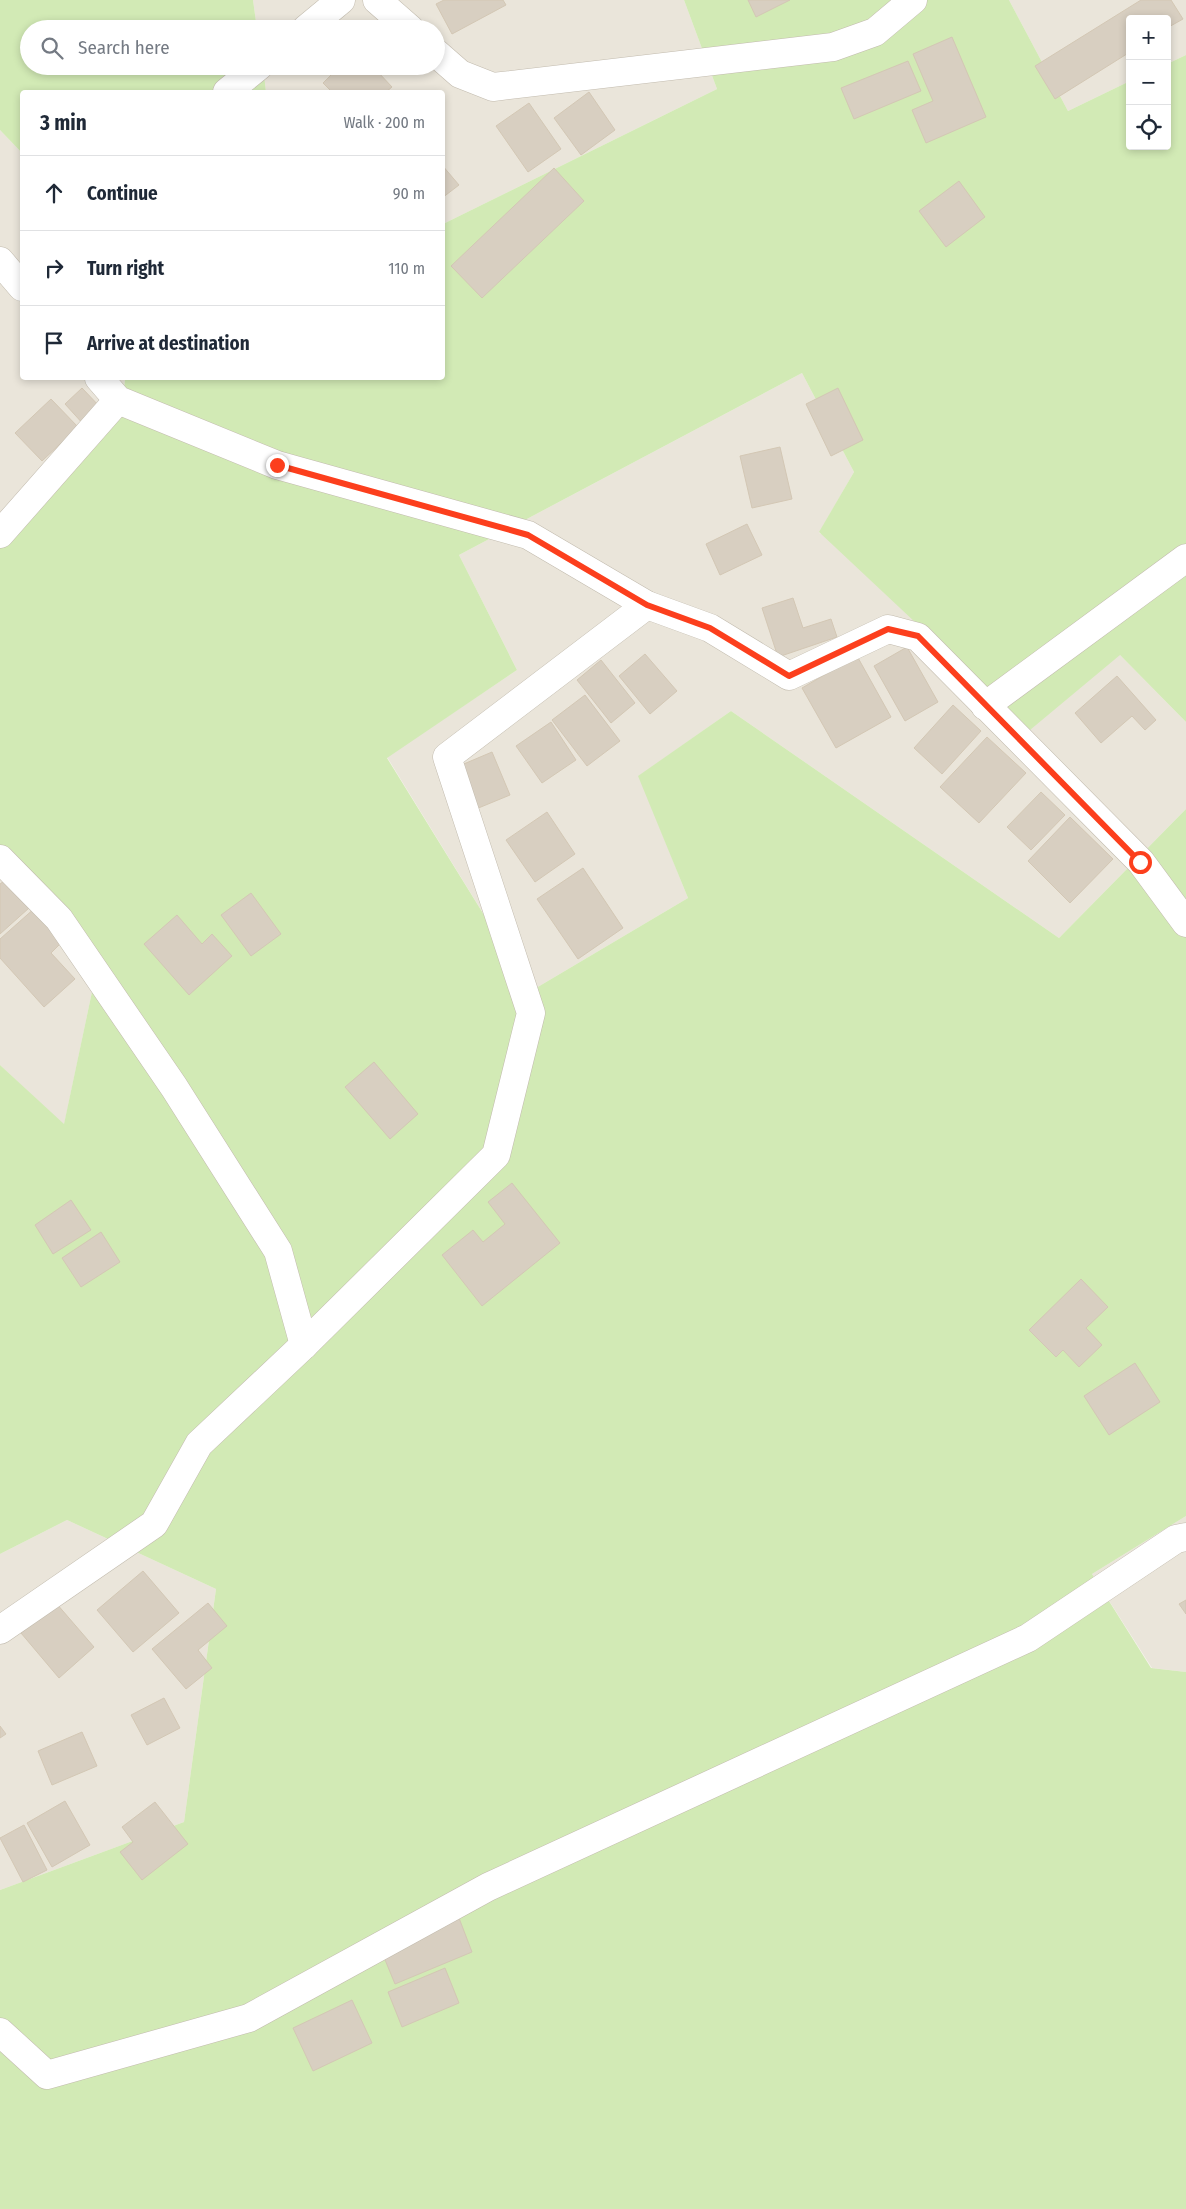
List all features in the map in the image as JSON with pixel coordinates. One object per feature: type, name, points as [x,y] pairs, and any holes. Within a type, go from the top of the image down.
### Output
[{"type":"street","points":[[317,20],[342,0]]},
{"type":"street","points":[[377,0],[400,20]]},
{"type":"street","points":[[445,61],[460,74],[492,87],[833,47],[875,32],[913,0]]},
{"type":"street","points":[[229,90],[248,75]]},
{"type":"street","points":[[101,380],[118,400],[277,465],[528,535],[647,605],[710,628],[789,676],[888,629],[918,636],[1140,862],[1186,922]]},
{"type":"street","points":[[0,534],[118,400]]},
{"type":"street","points":[[985,706],[1186,558]]},
{"type":"street","points":[[0,1630],[154,1524],[199,1444],[304,1345],[496,1155],[531,1013],[447,756],[647,605]]},
{"type":"street","points":[[0,859],[59,919],[174,1087],[273,1243],[278,1251],[304,1345]]},
{"type":"street","points":[[0,2032],[47,2075],[249,2018],[488,1887],[1028,1638],[1176,1539],[1186,1537]]},
{"type":"shaded area","points":[[253,0],[684,0],[717,89],[445,223],[445,90],[266,90],[264,75],[445,75],[445,20],[256,20]]},
{"type":"shaded area","points":[[1009,0],[1186,0],[1186,55],[1171,62],[1171,15],[1126,15],[1126,83],[1068,111]]},
{"type":"shaded area","points":[[0,130],[20,151],[20,380],[125,380],[122,416],[0,524]]},
{"type":"shaded area","points":[[802,373],[854,472],[819,533],[1120,655],[1186,722],[1186,809],[1059,938],[731,711],[639,776],[688,898],[531,991],[387,757],[517,670],[459,555]]},
{"type":"shaded area","points":[[0,879],[96,973],[64,1125],[0,1065]]},
{"type":"shaded area","points":[[1186,1516],[1186,1672],[1152,1668],[1092,1574]]},
{"type":"shaded area","points":[[67,1520],[216,1589],[184,1822],[0,1890],[0,1554]]},
{"type":"green space","points":[[0,0],[253,0],[256,20],[20,20],[20,75],[264,75],[266,90],[20,90],[20,151],[0,130]]},
{"type":"green space","points":[[684,0],[1009,0],[1068,111],[1126,83],[1126,150],[1171,150],[1171,62],[1186,55],[1186,722],[1120,655],[1030,730],[819,532],[854,472],[802,373],[459,555],[517,670],[387,758],[531,991],[688,898],[638,776],[731,711],[1059,938],[1186,809],[1186,1516],[1092,1574],[1151,1668],[1186,1672],[1186,2209],[0,2209],[0,1890],[184,1822],[216,1589],[67,1520],[0,1554],[0,1065],[64,1124],[96,973],[0,879],[0,524],[122,416],[125,380],[445,380],[445,223],[717,89]]},
{"type":"building","points":[[444,0],[503,0],[506,5],[452,34],[436,4]]},
{"type":"building","points":[[748,0],[790,0],[756,17]]},
{"type":"building","points":[[1141,0],[1171,0],[1183,19],[1171,26],[1171,15],[1126,15],[1126,55],[1055,99],[1035,66]]},
{"type":"building","points":[[952,37],[986,117],[926,143],[912,110],[933,101],[913,54]]},
{"type":"building","points":[[908,61],[921,91],[854,119],[841,88]]},
{"type":"building","points":[[331,75],[381,75],[392,87],[388,90],[330,90],[323,83]]},
{"type":"building","points":[[589,92],[615,130],[581,155],[554,118]]},
{"type":"building","points":[[529,103],[561,149],[528,172],[496,126]]},
{"type":"building","points":[[554,168],[584,201],[482,298],[451,266]]},
{"type":"building","points":[[445,169],[459,185],[445,196]]},
{"type":"building","points":[[959,181],[985,217],[946,247],[919,211]]},
{"type":"building","points":[[82,388],[102,409],[85,426],[65,404]]},
{"type":"building","points":[[838,388],[863,440],[831,456],[806,404]]},
{"type":"building","points":[[51,399],[78,427],[42,461],[15,433]]},
{"type":"building","points":[[780,447],[792,499],[752,508],[740,456]]},
{"type":"building","points":[[747,524],[762,555],[720,575],[706,544]]},
{"type":"building","points":[[793,598],[803,628],[831,619],[837,637],[778,657],[762,608]]},
{"type":"building","points":[[907,647],[938,702],[905,721],[874,666]]},
{"type":"building","points":[[645,654],[677,691],[650,714],[619,676]]},
{"type":"building","points":[[857,656],[891,717],[836,748],[802,688]]},
{"type":"building","points":[[601,660],[635,703],[611,723],[577,680]]},
{"type":"building","points":[[1117,676],[1156,720],[1145,730],[1132,716],[1101,743],[1075,713]]},
{"type":"building","points":[[585,695],[620,741],[587,766],[552,720]]},
{"type":"building","points":[[953,705],[981,731],[942,774],[914,748]]},
{"type":"building","points":[[551,722],[576,760],[542,783],[516,746]]},
{"type":"building","points":[[987,737],[1026,773],[979,823],[940,787]]},
{"type":"building","points":[[492,752],[510,795],[476,809],[459,766]]},
{"type":"building","points":[[1041,792],[1065,815],[1031,850],[1007,827]]},
{"type":"building","points":[[547,812],[575,854],[535,882],[506,840]]},
{"type":"building","points":[[1070,817],[1113,859],[1070,903],[1028,861]]},
{"type":"building","points":[[583,868],[623,928],[578,959],[537,899]]},
{"type":"building","points":[[4,881],[29,908],[0,934],[0,884]]},
{"type":"building","points":[[251,893],[281,934],[251,956],[221,915]]},
{"type":"building","points":[[36,907],[65,939],[51,953],[75,979],[44,1007],[0,958],[0,939]]},
{"type":"building","points":[[177,915],[202,944],[212,934],[232,956],[189,995],[144,944]]},
{"type":"building","points":[[374,1062],[418,1114],[390,1139],[345,1087]]},
{"type":"building","points":[[512,1183],[560,1243],[482,1306],[442,1255],[473,1230],[483,1242],[505,1224],[488,1202]]},
{"type":"building","points":[[71,1200],[91,1230],[53,1254],[35,1225]]},
{"type":"building","points":[[101,1232],[120,1262],[81,1287],[62,1258]]},
{"type":"building","points":[[1081,1279],[1108,1307],[1086,1328],[1102,1345],[1079,1367],[1063,1350],[1056,1357],[1029,1330]]},
{"type":"building","points":[[1135,1363],[1160,1402],[1109,1435],[1084,1396]]},
{"type":"building","points":[[143,1571],[179,1613],[133,1652],[97,1610]]},
{"type":"building","points":[[1186,1600],[1186,1614],[1179,1604]]},
{"type":"building","points":[[56,1603],[94,1647],[59,1678],[21,1633]]},
{"type":"building","points":[[208,1603],[227,1626],[198,1650],[212,1668],[186,1689],[152,1649]]},
{"type":"building","points":[[164,1698],[180,1728],[147,1745],[131,1715]]},
{"type":"building","points":[[0,1726],[6,1734],[0,1738]]},
{"type":"building","points":[[82,1732],[97,1766],[52,1785],[38,1751]]},
{"type":"building","points":[[65,1801],[90,1845],[52,1867],[27,1823]]},
{"type":"building","points":[[155,1802],[188,1844],[142,1880],[120,1852],[133,1842],[122,1827]]},
{"type":"building","points":[[24,1825],[47,1870],[23,1882],[0,1838]]},
{"type":"building","points":[[459,1918],[472,1952],[395,1984],[381,1950]]},
{"type":"building","points":[[445,1968],[459,2003],[402,2027],[388,1992]]},
{"type":"building","points":[[352,2000],[372,2043],[313,2071],[293,2028]]},
{"type":"route","points":[[277,465],[528,535],[647,605],[710,628],[789,676],[888,629],[918,636],[1140,862]]}]
